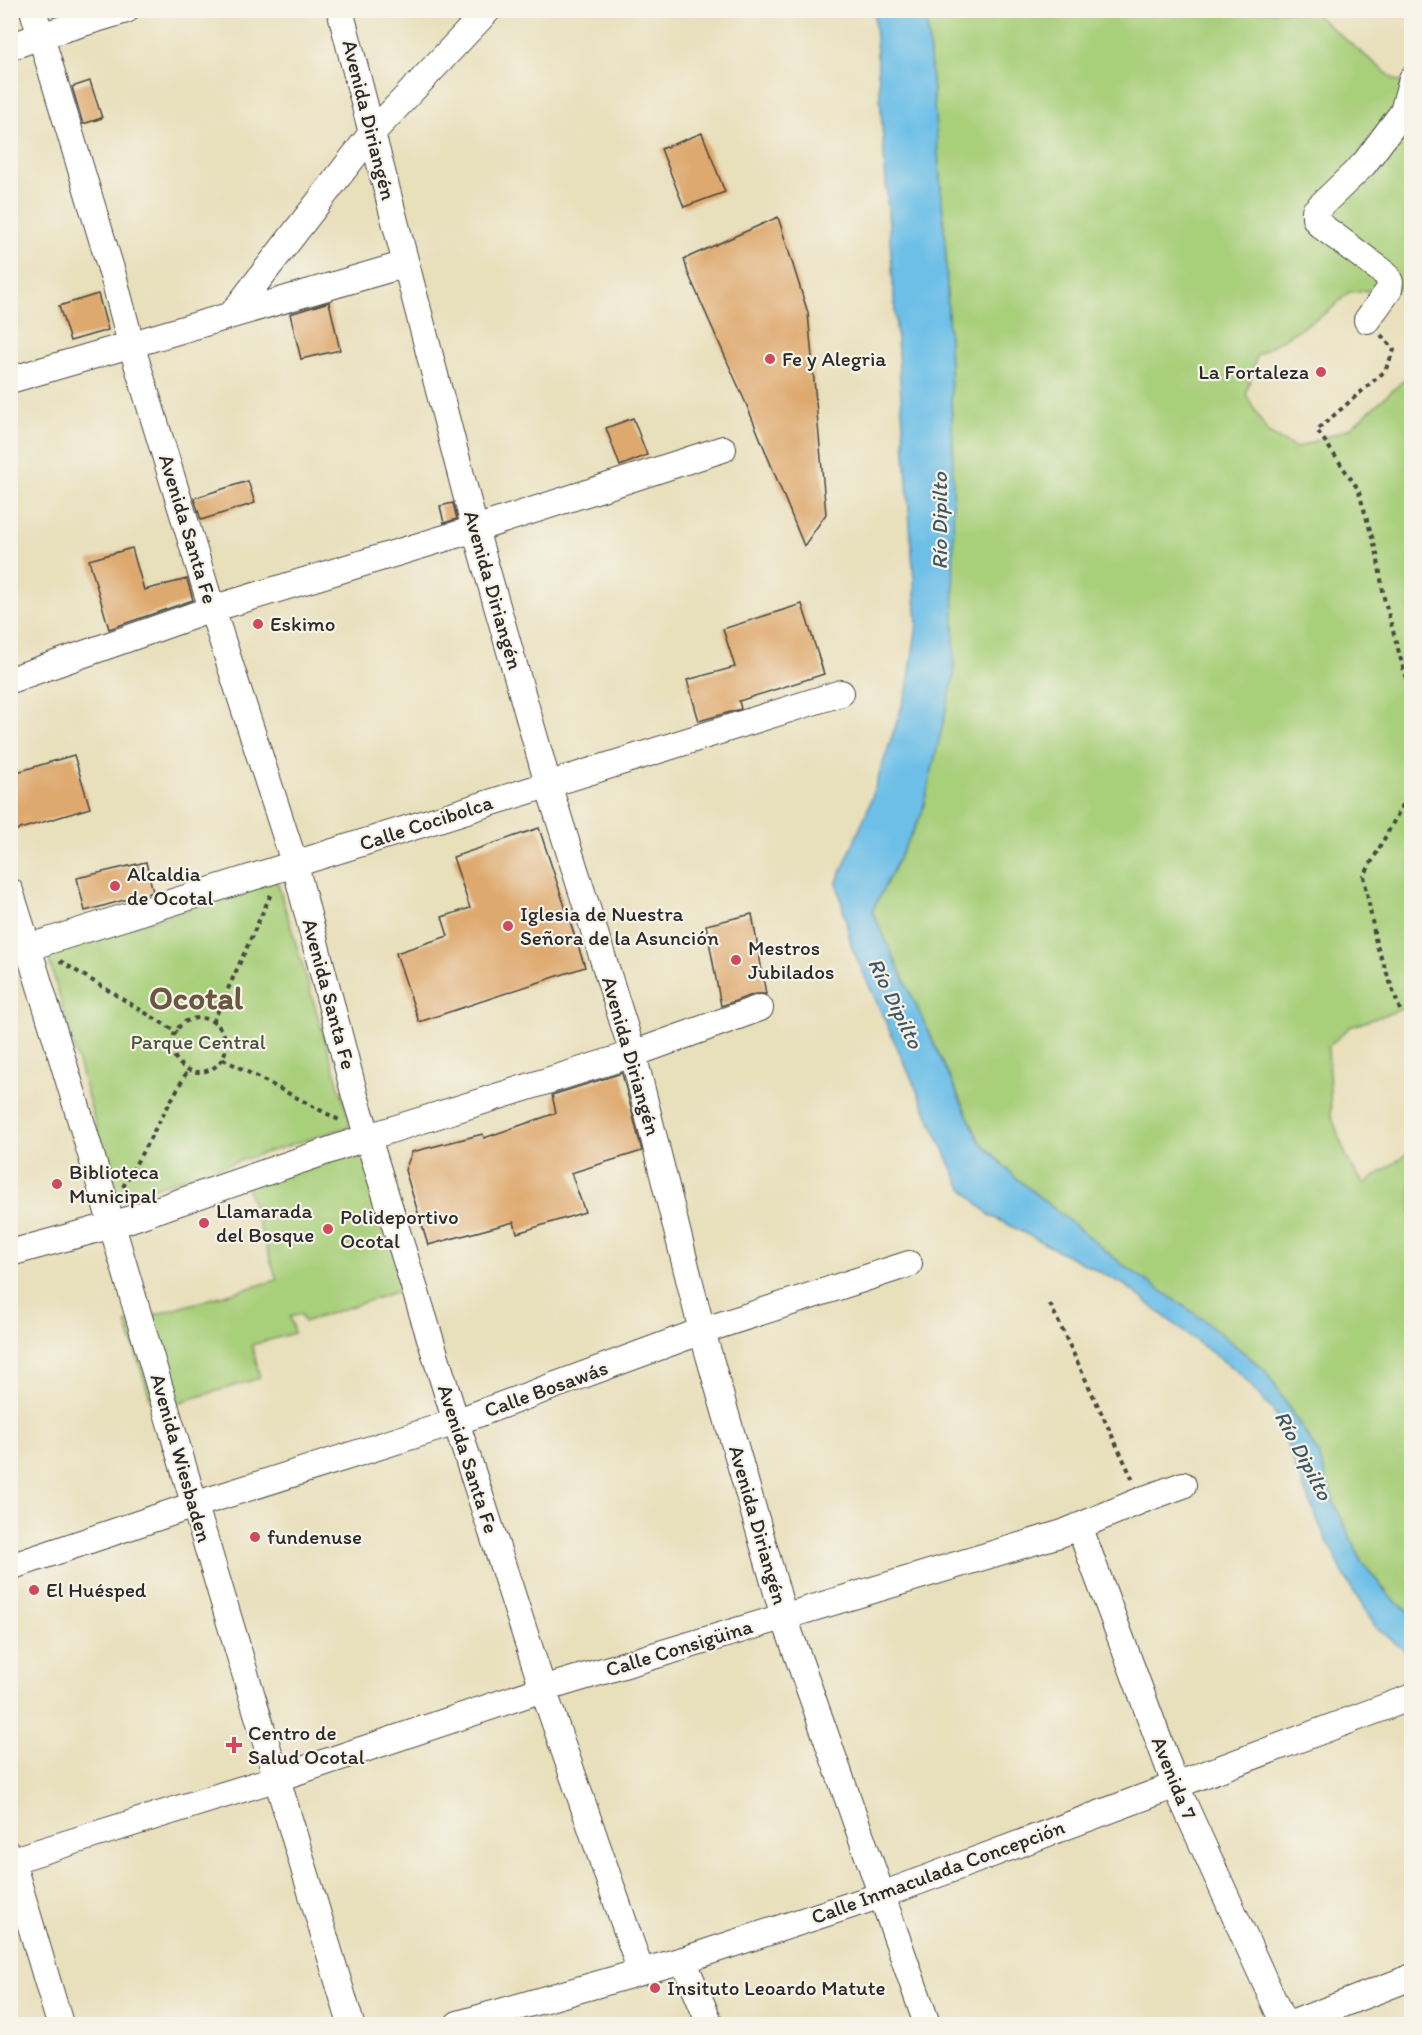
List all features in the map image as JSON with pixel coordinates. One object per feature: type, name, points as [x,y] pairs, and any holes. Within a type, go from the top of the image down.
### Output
[{"type":"street","name":"Avenida Santa Fe","points":[[33,10],[212,609],[295,865],[355,1096],[456,1422],[543,1689],[641,1972]]},
{"type":"street","points":[[10,47],[126,10]]},
{"type":"street","name":"Avenida Diriangén","points":[[340,10],[475,529],[548,784],[633,1054],[702,1331],[784,1617],[927,2025]]},
{"type":"street","points":[[232,314],[372,133],[488,10]]},
{"type":"street","points":[[1367,320],[1389,290],[1390,282],[1386,273],[1320,225],[1315,218],[1315,211],[1364,164],[1403,112],[1412,79]]},
{"type":"street","points":[[10,380],[405,264]]},
{"type":"street","points":[[10,680],[212,609],[475,529],[723,449]]},
{"type":"street","name":"Calle Cocibolca","points":[[20,951],[841,693]]},
{"type":"street","name":"Avenida Wiesbaden","points":[[10,891],[20,951],[113,1225],[194,1505],[351,2025]]},
{"type":"street","points":[[10,1253],[113,1225],[368,1137],[633,1054],[760,1008]]},
{"type":"street","name":"Calle Bosawás","points":[[10,1567],[194,1505],[456,1422],[702,1331],[909,1264]]},
{"type":"street","name":"Calle Consigüina","points":[[11,1858],[278,1778],[543,1689],[1063,1533],[1183,1485]]},
{"type":"street","name":"Avenida 7","points":[[1079,1526],[1175,1784],[1284,2025]]},
{"type":"street","name":"Calle Inmaculada Concepción","points":[[458,2025],[683,1960],[882,1895],[1412,1697]]},
{"type":"street","points":[[11,1858],[60,2025]]},
{"type":"street","points":[[683,1960],[710,2025]]},
{"type":"street","points":[[1292,2025],[1412,1977]]},
{"type":"path","points":[[1367,320],[1394,350],[1385,371],[1317,430],[1358,489],[1377,554],[1384,598],[1412,700]]},
{"type":"path","points":[[1400,1010],[1376,943],[1364,876],[1412,788]]},
{"type":"path","points":[[213,1022],[272,892]]},
{"type":"path","points":[[20,951],[47,953],[177,1032]]},
{"type":"path","points":[[198,1018],[213,1022],[221,1028],[227,1046],[223,1059],[211,1070],[197,1072],[188,1070],[174,1055],[173,1038],[187,1021],[198,1018]]},
{"type":"path","points":[[223,1059],[368,1137]]},
{"type":"path","points":[[122,1189],[188,1070]]},
{"type":"path","points":[[1050,1304],[1142,1500]]},
{"type":"green space","points":[[924,11],[1311,11],[1394,79],[1411,87],[1411,287],[1349,292],[1329,311],[1257,355],[1246,394],[1268,433],[1296,448],[1350,428],[1411,374],[1411,1006],[1350,1027],[1328,1047],[1331,1114],[1347,1159],[1364,1184],[1411,1151],[1411,1614],[1390,1597],[1362,1562],[1334,1503],[1319,1455],[1265,1370],[1204,1320],[1122,1264],[1016,1178],[979,1140],[872,911],[922,813],[953,448],[945,238],[928,33]]},
{"type":"green space","name":"Parque Central","points":[[277,881],[351,1126],[117,1199],[47,953]]},
{"type":"green space","points":[[368,1137],[411,1287],[304,1322],[301,1314],[290,1317],[294,1333],[252,1345],[260,1378],[154,1410],[126,1323],[277,1280],[244,1178]]},
{"type":"water","name":"Río Dipilto","points":[[874,11],[924,11],[928,33],[945,238],[953,448],[954,676],[922,813],[872,911],[979,1140],[1016,1178],[1122,1264],[1204,1320],[1265,1370],[1319,1455],[1334,1503],[1362,1562],[1390,1597],[1411,1614],[1411,1656],[1375,1626],[1347,1581],[1296,1470],[1278,1417],[1242,1375],[1125,1285],[989,1215],[960,1185],[852,948],[837,882],[868,809],[907,691],[917,624]]},
{"type":"building","points":[[90,81],[102,118],[83,124],[72,87]]},
{"type":"building","points":[[702,133],[725,192],[684,207],[661,149]]},
{"type":"building","name":"Fe y Alegria","points":[[778,217],[808,313],[826,514],[804,546],[684,259]]},
{"type":"building","points":[[98,294],[108,330],[70,341],[59,306]]},
{"type":"building","points":[[329,302],[340,350],[301,359],[290,314]]},
{"type":"building","points":[[633,418],[647,455],[620,466],[606,428]]},
{"type":"building","points":[[248,481],[255,503],[201,520],[194,498]]},
{"type":"building","points":[[453,503],[457,519],[444,523],[440,506]]},
{"type":"building","points":[[132,548],[144,590],[187,579],[193,600],[109,629],[89,560]]},
{"type":"building","points":[[802,604],[824,674],[739,701],[741,709],[699,721],[687,680],[735,667],[723,629]]},
{"type":"building","points":[[74,755],[90,808],[10,832],[10,774]]},
{"type":"building","name":"Iglesia de Nuestra Señora de la Asunción","points":[[539,828],[585,967],[419,1022],[396,953],[448,936],[442,917],[470,908],[453,857]]},
{"type":"building","name":"Alcaldia de Ocotal","points":[[146,862],[153,892],[85,911],[77,878]]},
{"type":"building","name":"Mestros Jubilados","points":[[752,914],[766,994],[755,994],[721,1006],[706,925]]},
{"type":"building","points":[[622,1073],[642,1151],[571,1173],[585,1212],[517,1233],[514,1222],[428,1245],[405,1170],[412,1152],[483,1134],[484,1138],[556,1113],[552,1095]]},
{"type":"place","name":"Fe y Alegria","points":[[770,359]]},
{"type":"place","name":"La Fortaleza","points":[[1321,372]]},
{"type":"place","name":"Eskimo","points":[[258,624]]},
{"type":"place","name":"Alcaldia de Ocotal","points":[[115,886]]},
{"type":"place","name":"Iglesia de Nuestra Señora de la Asunción","points":[[508,926]]},
{"type":"place","name":"Mestros Jubilados","points":[[736,960]]},
{"type":"place","name":"Biblioteca Municipal","points":[[57,1184]]},
{"type":"place","name":"Llamarada del Bosque","points":[[204,1223]]},
{"type":"place","name":"Polideportivo Ocotal","points":[[328,1229]]},
{"type":"place","name":"fundenuse","points":[[255,1537]]},
{"type":"place","name":"El Huésped","points":[[34,1590]]},
{"type":"place","name":"Centro de Salud Ocotal","points":[[234,1745]]},
{"type":"place","name":"Insituto Leoardo Matute","points":[[655,1988]]},
{"type":"district","name":"Ocotal","points":[[196,997]]}]
